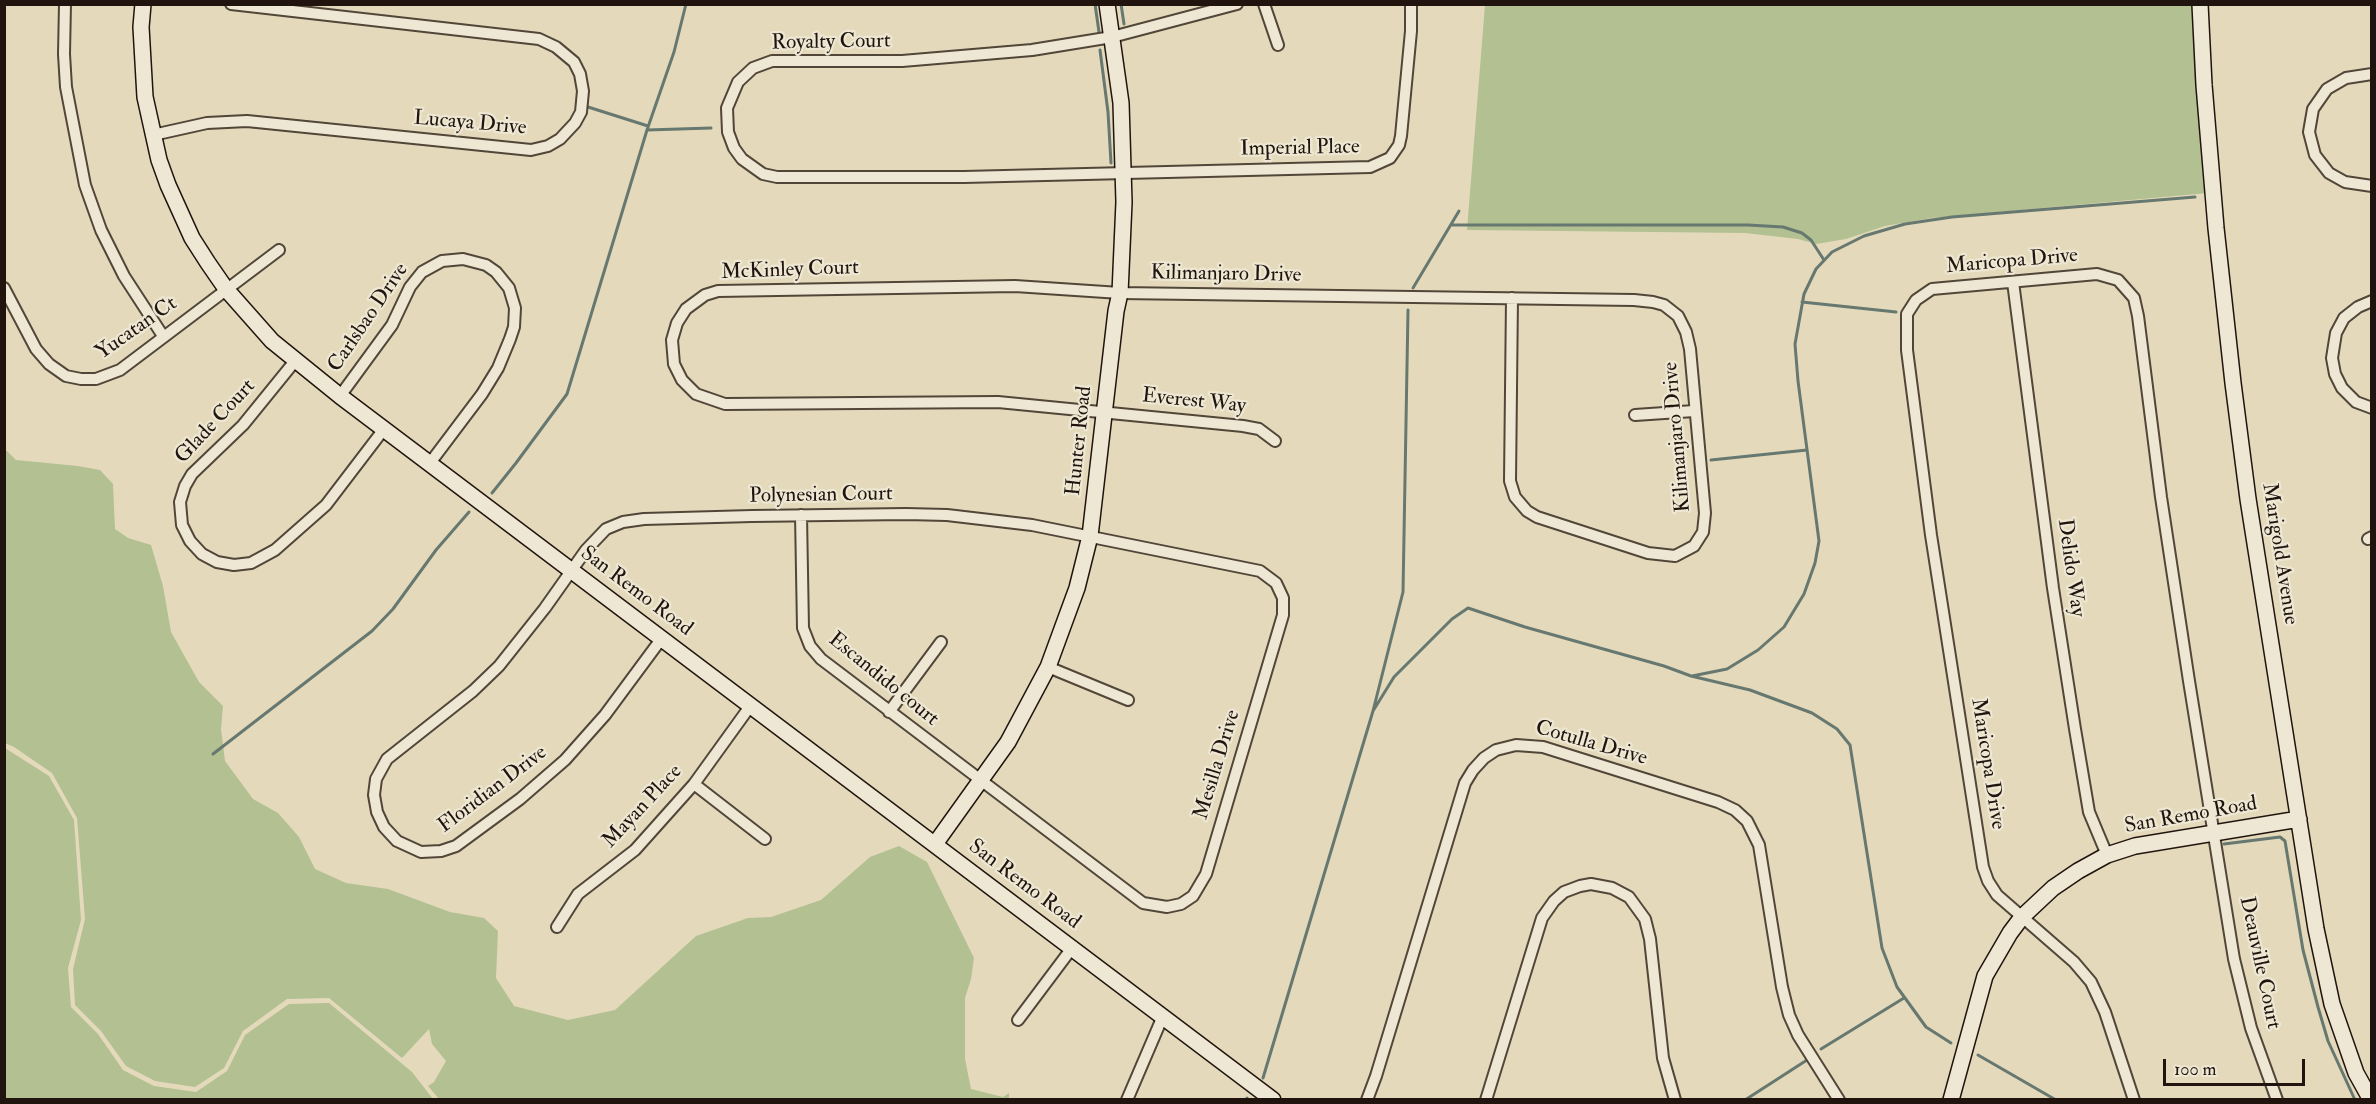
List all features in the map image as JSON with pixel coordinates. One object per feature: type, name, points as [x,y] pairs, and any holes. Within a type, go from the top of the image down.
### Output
[{"type":"street","points":[[65,4],[66,87],[85,185],[102,230],[124,276],[163,336]]},
{"type":"street","name":"San Remo Road","points":[[143,4],[142,65],[159,160],[176,205],[192,238],[226,290],[256,326],[295,361],[340,396],[1273,1100]]},
{"type":"street","name":"Lucaya Drive","points":[[153,135],[207,123],[248,121],[531,150],[548,147],[560,139],[576,123],[580,112],[583,91],[580,74],[574,63],[556,47],[539,39],[231,4]]},
{"type":"street","name":"Hunter Road","points":[[935,844],[1008,742],[1048,667],[1077,588],[1090,536],[1120,293],[1124,172],[1121,103],[1107,4]]},
{"type":"street","points":[[1112,37],[1237,4]]},
{"type":"street","points":[[1264,4],[1278,45]]},
{"type":"street","name":"Imperial Place","points":[[1124,172],[1362,169],[1384,162],[1395,152],[1401,136],[1411,4]]},
{"type":"street","name":"Marigold Avenue","points":[[2200,4],[2214,206],[2233,383],[2250,511],[2316,929],[2332,1004],[2356,1073],[2371,1100]]},
{"type":"street","name":"Royalty Court","points":[[1112,37],[1032,50],[942,59],[772,61],[753,68],[738,82],[729,100],[726,126],[734,148],[742,159],[763,174],[777,177],[964,177],[1124,172]]},
{"type":"street","points":[[2372,74],[2346,78],[2326,89],[2313,109],[2309,132],[2315,155],[2329,173],[2345,182],[2372,186]]},
{"type":"street","name":"Yucatan Ct","points":[[4,288],[39,355],[55,370],[66,376],[88,380],[108,376],[120,370],[279,250]]},
{"type":"street","name":"Carlsbao Drive","points":[[340,396],[392,325],[410,287],[422,272],[442,261],[463,259],[486,265],[496,272],[509,288],[515,308],[514,327],[510,339],[498,368],[482,394],[430,462]]},
{"type":"street","name":"Maricopa Drive","points":[[2022,917],[1992,888],[1983,867],[1931,535],[1906,329],[1907,314],[1912,304],[1925,292],[1940,287],[2103,275],[2118,280],[2134,298],[2139,315],[2163,508],[2215,832]]},
{"type":"street","name":"Delido Way","points":[[2013,282],[2053,588],[2077,740],[2091,818],[2108,855]]},
{"type":"street","name":"McKinley Court","points":[[1105,412],[998,402],[725,404],[696,394],[682,380],[674,364],[672,340],[677,323],[686,309],[705,295],[718,291],[1015,286],[1120,293]]},
{"type":"street","name":"Kilimanjaro Drive","points":[[1120,293],[1512,298],[1634,300],[1664,305],[1678,316],[1686,332],[1694,411],[1705,524],[1699,541],[1688,550],[1668,556],[1648,553],[1537,517],[1527,511],[1515,497],[1510,481],[1512,298]]},
{"type":"street","points":[[2372,302],[2358,307],[2344,318],[2333,340],[2332,358],[2334,374],[2342,388],[2356,402],[2372,408]]},
{"type":"street","name":"Glade Court","points":[[295,361],[243,425],[192,474],[185,486],[180,502],[182,525],[190,542],[202,554],[217,562],[234,565],[251,563],[275,550],[326,505],[384,429]]},
{"type":"street","points":[[1635,415],[1694,411]]},
{"type":"street","name":"Everest Way","points":[[1105,412],[1243,426],[1259,429],[1275,441]]},
{"type":"street","name":"Polynesian Court","points":[[572,570],[598,535],[622,522],[644,519],[801,515],[947,515],[1032,525],[1090,536]]},
{"type":"street","name":"Escandido court","points":[[801,515],[802,620],[807,641],[814,653],[981,781]]},
{"type":"street","name":"Mesilla Drive","points":[[981,781],[1143,903],[1158,907],[1174,906],[1193,896],[1202,884],[1276,642],[1283,615],[1283,598],[1276,583],[1260,571],[1090,536]]},
{"type":"street","name":"Floridian Drive","points":[[572,570],[499,666],[456,705],[393,754],[380,770],[375,786],[375,805],[384,826],[398,841],[421,852],[448,849],[474,834],[520,799],[573,751],[605,715],[662,638]]},
{"type":"street","points":[[889,712],[941,642]]},
{"type":"street","points":[[1048,667],[1128,700]]},
{"type":"street","name":"Mayan Place","points":[[557,927],[578,894],[635,850],[694,784],[751,705]]},
{"type":"street","name":"Cotulla Drive","points":[[1367,1100],[1465,783],[1484,758],[1496,750],[1516,745],[1543,747],[1718,802],[1735,810],[1747,821],[1759,845],[1782,987],[1789,1015],[1798,1035],[1839,1100]]},
{"type":"street","points":[[694,784],[765,839]]},
{"type":"street","name":"San Remo Road","points":[[1951,1100],[1985,976],[2022,917],[2053,888],[2108,855],[2154,842],[2299,819]]},
{"type":"street","name":"Deauville Court","points":[[2215,832],[2234,959],[2244,1005],[2277,1100]]},
{"type":"street","points":[[1486,1100],[1542,918],[1554,901],[1564,892],[1591,884],[1612,888],[1629,897],[1645,919],[1650,939],[1663,1058],[1676,1100]]},
{"type":"street","points":[[2022,917],[2074,962],[2091,982],[2105,1012],[2134,1100]]},
{"type":"street","points":[[1018,1020],[1072,948]]},
{"type":"street","points":[[1127,1100],[1163,1016]]},
{"type":"green space","points":[[1485,5],[2196,5],[2208,193],[1932,218],[1885,226],[1846,239],[1816,244],[1798,239],[1745,233],[1467,230]]},
{"type":"green space","points":[[5,449],[16,460],[100,470],[113,484],[115,529],[128,538],[151,545],[163,586],[171,632],[199,682],[223,706],[221,729],[225,761],[253,799],[278,813],[299,837],[315,869],[346,883],[388,889],[450,912],[484,918],[498,931],[496,978],[514,1006],[568,1020],[615,1010],[696,936],[748,918],[771,917],[821,900],[870,857],[899,846],[927,862],[974,958],[965,998],[965,1059],[971,1089],[1003,1097],[1009,1093],[1009,1099],[439,1099],[428,1086],[434,1082],[446,1061],[432,1044],[429,1029],[402,1058],[329,998],[287,999],[243,1031],[224,1068],[195,1087],[155,1081],[126,1066],[101,1031],[75,1005],[73,969],[85,919],[77,818],[52,773],[5,743]]},
{"type":"green space","points":[[5,748],[49,776],[74,820],[81,920],[68,968],[71,1007],[98,1034],[123,1070],[154,1086],[196,1092],[227,1071],[245,1035],[289,1004],[329,1003],[412,1072],[433,1099],[5,1099]]},
{"type":"waterway","points":[[492,493],[567,394],[647,130],[674,52],[686,4]]},
{"type":"waterway","points":[[1095,4],[1099,32]]},
{"type":"waterway","points":[[1121,4],[1124,24]]},
{"type":"waterway","points":[[1100,50],[1108,112],[1111,163]]},
{"type":"waterway","points":[[588,107],[648,126]]},
{"type":"waterway","points":[[647,130],[711,128]]},
{"type":"waterway","points":[[1692,676],[1727,669],[1758,650],[1784,627],[1804,594],[1815,563],[1819,541],[1795,344],[1804,294],[1816,269],[1832,252],[1864,236],[1905,224],[1952,217],[2195,197]]},
{"type":"waterway","points":[[1413,288],[1459,211]]},
{"type":"waterway","points":[[1451,225],[1783,227],[1802,233],[1811,240],[1824,260]]},
{"type":"waterway","points":[[1802,302],[1896,312]]},
{"type":"waterway","points":[[1263,1078],[1373,711],[1403,592],[1408,310]]},
{"type":"waterway","points":[[1711,460],[1807,450]]},
{"type":"waterway","points":[[213,754],[372,631],[393,609],[436,550],[469,512]]},
{"type":"waterway","points":[[1373,711],[1394,677],[1452,619],[1468,608],[1691,676],[1750,690],[1812,713],[1837,729],[1850,745],[1882,948],[1897,987],[1926,1027],[1951,1043]]},
{"type":"waterway","points":[[2224,844],[2280,837],[2285,841],[2303,950],[2318,1007],[2328,1041],[2355,1100]]},
{"type":"waterway","points":[[1821,1049],[1904,998]]},
{"type":"waterway","points":[[1978,1055],[2056,1100]]},
{"type":"waterway","points":[[1745,1100],[1807,1060]]}]
